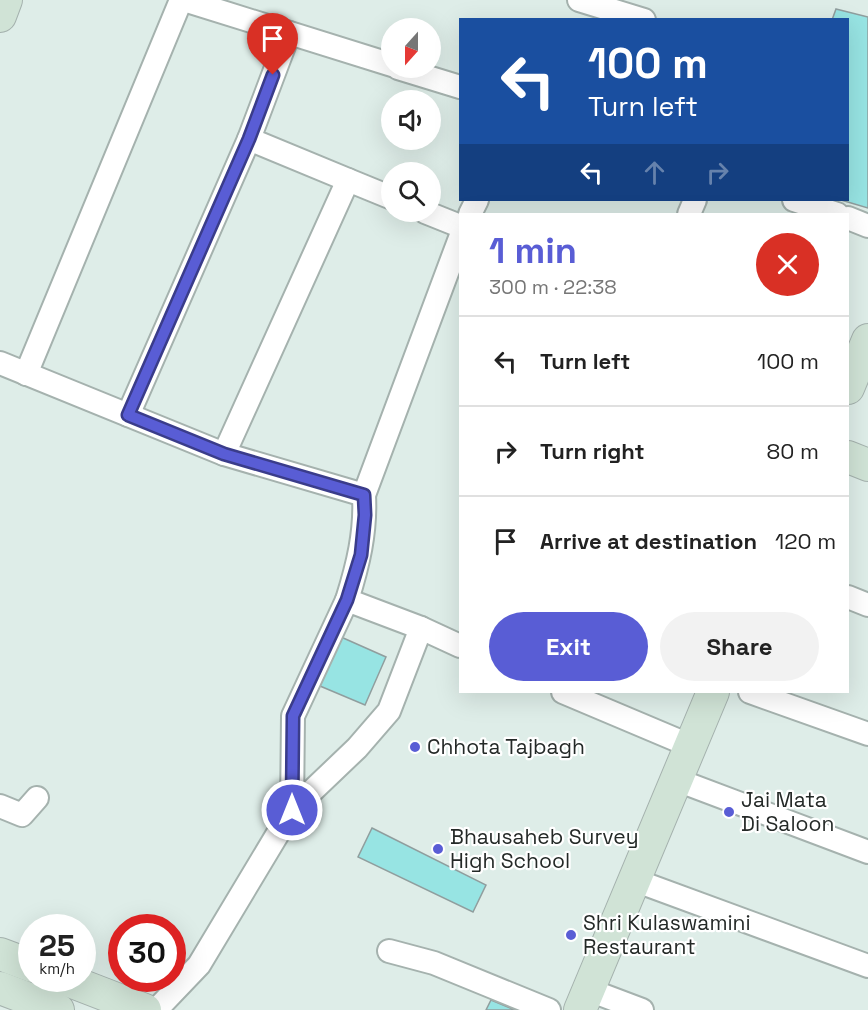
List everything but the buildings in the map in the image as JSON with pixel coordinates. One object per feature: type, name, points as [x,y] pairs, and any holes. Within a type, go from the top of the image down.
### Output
[{"type":"main road","points":[[0,16],[6,0]]},
{"type":"main road","points":[[849,386],[868,340]]},
{"type":"main road","points":[[849,457],[868,465]]},
{"type":"main road","points":[[585,1000],[713,693]]},
{"type":"main road","points":[[0,954],[18,961]]},
{"type":"main road","points":[[0,988],[58,1010]]},
{"type":"main road","points":[[96,991],[145,1010]]},
{"type":"street","points":[[26,374],[182,0],[381,62]]},
{"type":"street","points":[[579,0],[633,18]]},
{"type":"street","points":[[128,415],[249,139],[289,33]]},
{"type":"street","points":[[431,78],[459,87]]},
{"type":"street","points":[[249,139],[381,194]]},
{"type":"street","points":[[224,454],[348,180]]},
{"type":"street","points":[[797,201],[834,213]]},
{"type":"street","points":[[441,218],[459,226]]},
{"type":"street","points":[[849,218],[868,226]]},
{"type":"street","points":[[292,810],[293,716],[347,600],[361,555],[365,515],[364,495],[459,241]]},
{"type":"street","points":[[0,363],[224,454],[364,495]]},
{"type":"street","points":[[849,597],[868,605]]},
{"type":"street","points":[[347,600],[421,628],[459,646]]},
{"type":"street","points":[[156,1010],[199,965],[292,810],[357,748],[389,711],[421,628]]},
{"type":"street","points":[[565,693],[691,746]]},
{"type":"street","points":[[753,693],[868,734]]},
{"type":"street","points":[[677,780],[868,852]]},
{"type":"street","points":[[0,806],[22,815],[37,798]]},
{"type":"street","points":[[634,880],[868,966]]},
{"type":"street","points":[[389,951],[434,963],[549,1010]]},
{"type":"street","points":[[585,1000],[642,1010]]},
{"type":"place","name":"Chhota Tajbagh","points":[[415,747]]},
{"type":"place","name":"Jai Mata Di Saloon","points":[[729,812]]},
{"type":"place","name":"Bhausaheb Survey High School","points":[[438,849]]},
{"type":"place","name":"Shri Kulaswamini Restaurant","points":[[571,935]]},
{"type":"route","points":[[273,75],[249,139],[128,415],[224,454],[364,495],[365,515],[361,555],[347,600],[293,716],[292,810]]}]
